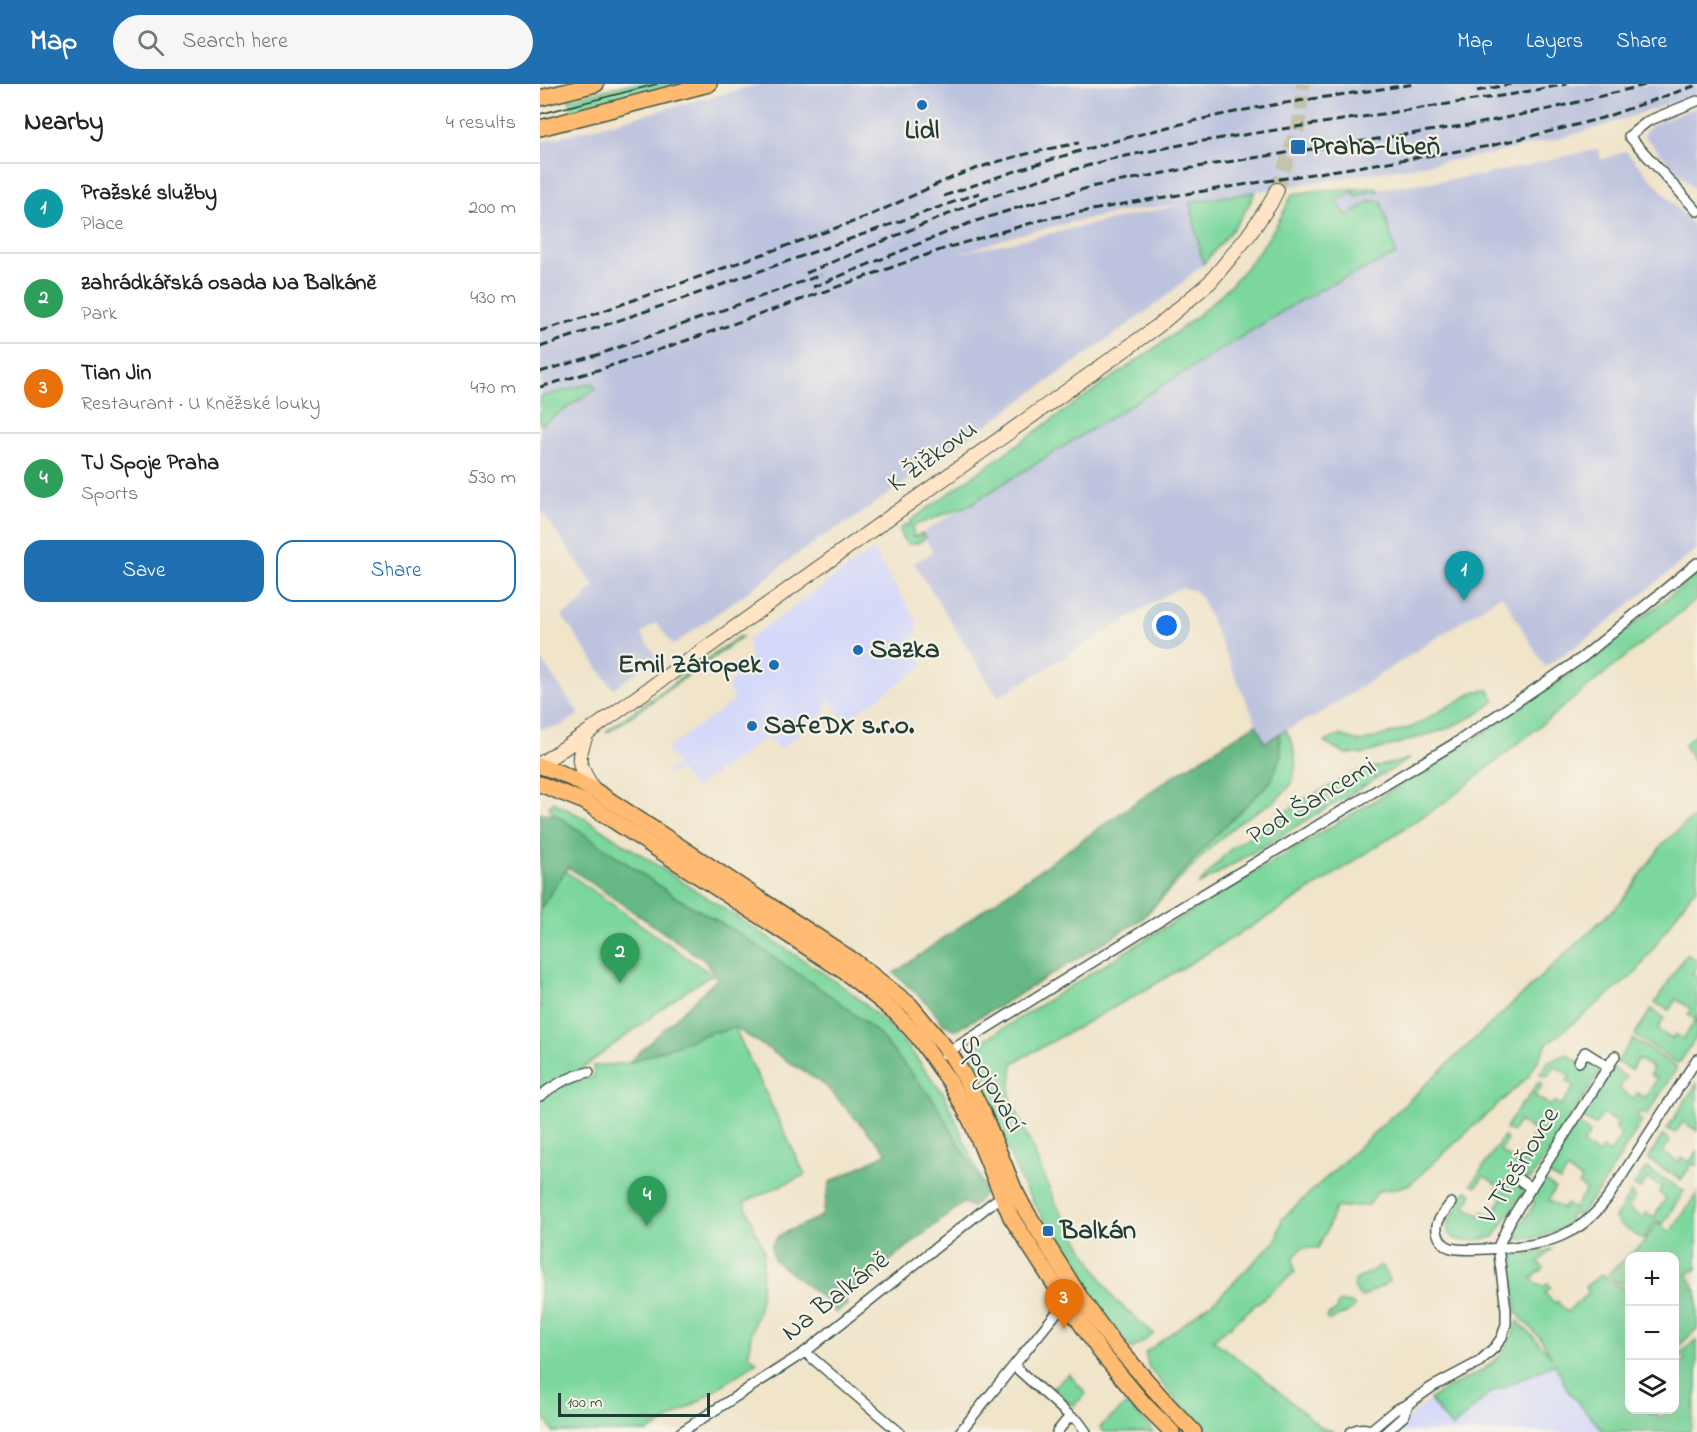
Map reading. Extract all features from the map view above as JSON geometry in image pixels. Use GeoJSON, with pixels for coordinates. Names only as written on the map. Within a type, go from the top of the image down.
{"type":"FeatureCollection","features":[{"type":"Feature","properties":{"kind":"main road"},"geometry":{"type":"LineString","coordinates":[[540,98],[596,84]]}},
{"type":"Feature","properties":{"kind":"main road"},"geometry":{"type":"LineString","coordinates":[[540,128],[709,84]]}},
{"type":"Feature","properties":{"kind":"main road","name":"K Žižkovu"},"geometry":{"type":"LineString","coordinates":[[540,765],[1158,326],[1210,282],[1248,236],[1277,190]]}},
{"type":"Feature","properties":{"kind":"main road"},"geometry":{"type":"LineString","coordinates":[[587,733],[579,752],[580,765],[594,790]]}},
{"type":"Feature","properties":{"kind":"main road","name":"Spojovací"},"geometry":{"type":"LineString","coordinates":[[540,765],[594,790],[854,961],[910,1005],[942,1056],[950,1082],[988,1160],[1008,1193],[1011,1217],[1028,1245],[1074,1301],[1194,1432]]}},
{"type":"Feature","properties":{"kind":"main road","name":"Spojovací"},"geometry":{"type":"LineString","coordinates":[[540,784],[585,802],[845,972],[897,1014],[942,1056]]}},
{"type":"Feature","properties":{"kind":"main road","name":"Spojovací"},"geometry":{"type":"LineString","coordinates":[[1074,1301],[1110,1364],[1144,1404],[1172,1432]]}},
{"type":"Feature","properties":{"kind":"street"},"geometry":{"type":"LineString","coordinates":[[1697,100],[1648,121],[1629,136],[1697,211]]}},
{"type":"Feature","properties":{"kind":"street","name":"Pod Šancemi"},"geometry":{"type":"LineString","coordinates":[[942,1056],[1165,917],[1457,742],[1584,657],[1697,563]]}},
{"type":"Feature","properties":{"kind":"street"},"geometry":{"type":"LineString","coordinates":[[1579,1062],[1585,1052],[1609,1067]]}},
{"type":"Feature","properties":{"kind":"street","name":"V Třešňovce"},"geometry":{"type":"LineString","coordinates":[[1351,1432],[1365,1428],[1372,1431],[1395,1410],[1479,1362],[1495,1347],[1502,1337],[1506,1324],[1498,1247],[1511,1219],[1615,1056]]}},
{"type":"Feature","properties":{"kind":"street"},"geometry":{"type":"LineString","coordinates":[[1451,1203],[1438,1221],[1437,1229],[1442,1242],[1449,1248],[1464,1250],[1540,1243],[1571,1231],[1595,1213],[1607,1199],[1697,1059]]}},
{"type":"Feature","properties":{"kind":"street"},"geometry":{"type":"LineString","coordinates":[[540,1096],[562,1081],[589,1072]]}},
{"type":"Feature","properties":{"kind":"street"},"geometry":{"type":"LineString","coordinates":[[1518,1179],[1531,1188]]}},
{"type":"Feature","properties":{"kind":"street","name":"Na Balkáně"},"geometry":{"type":"LineString","coordinates":[[687,1430],[805,1352],[1008,1193]]}},
{"type":"Feature","properties":{"kind":"street"},"geometry":{"type":"LineString","coordinates":[[960,1432],[1058,1311],[1074,1301]]}},
{"type":"Feature","properties":{"kind":"street"},"geometry":{"type":"LineString","coordinates":[[805,1352],[899,1432]]}},
{"type":"Feature","properties":{"kind":"street"},"geometry":{"type":"LineString","coordinates":[[1014,1366],[1070,1416],[1078,1420],[1086,1432]]}},
{"type":"Feature","properties":{"kind":"street","name":"V Třešňovce"},"geometry":{"type":"LineString","coordinates":[[1386,1432],[1404,1416],[1408,1404]]}},
{"type":"Feature","properties":{"kind":"street"},"geometry":{"type":"LineString","coordinates":[[1057,1432],[1070,1416]]}},
{"type":"Feature","properties":{"kind":"shaded area"},"geometry":{"type":"Polygon","coordinates":[[[760,84],[1697,84],[1697,94],[1600,127],[1492,154],[1190,202],[1203,264],[1182,283],[1146,312],[852,520],[825,535],[789,560],[673,645],[656,622],[641,634],[657,657],[613,689],[562,616],[587,599],[585,595],[595,587],[540,512],[540,426],[596,389],[592,383],[540,397],[540,142],[760,84]],[[1180,205],[1135,210],[1077,221],[1017,235],[957,254],[1180,205]]]}},
{"type":"Feature","properties":{"kind":"shaded area"},"geometry":{"type":"Polygon","coordinates":[[[1697,107],[1697,192],[1644,136],[1652,125],[1697,107]]]}},
{"type":"Feature","properties":{"kind":"shaded area"},"geometry":{"type":"Polygon","coordinates":[[[1598,149],[1601,160],[1626,151],[1697,230],[1697,549],[1592,635],[1545,667],[1502,595],[1315,717],[1308,718],[1265,743],[1201,598],[1195,591],[1188,589],[1181,588],[1173,591],[998,697],[914,563],[933,552],[922,533],[1321,289],[1370,202],[1348,217],[1336,202],[1353,191],[1364,193],[1378,191],[1377,189],[1484,175],[1598,149]]]}},
{"type":"Feature","properties":{"kind":"shaded area"},"geometry":{"type":"Polygon","coordinates":[[[873,550],[917,621],[918,630],[908,640],[924,665],[846,721],[828,698],[826,711],[779,750],[771,740],[768,742],[765,738],[694,789],[680,769],[669,776],[667,772],[677,765],[666,749],[735,700],[729,691],[729,685],[750,666],[751,654],[747,640],[873,550]]]}},
{"type":"Feature","properties":{"kind":"shaded area"},"geometry":{"type":"Polygon","coordinates":[[[540,658],[579,714],[562,726],[540,729],[540,658]]]}},
{"type":"Feature","properties":{"kind":"shaded area"},"geometry":{"type":"Polygon","coordinates":[[[1556,1361],[1568,1391],[1604,1432],[1391,1432],[1430,1400],[1453,1427],[1490,1393],[1556,1361]]]}},
{"type":"Feature","properties":{"kind":"green space"},"geometry":{"type":"Polygon","coordinates":[[[628,84],[685,84],[573,113],[569,99],[628,84]]]}},
{"type":"Feature","properties":{"kind":"green space"},"geometry":{"type":"Polygon","coordinates":[[[1377,188],[1378,191],[1364,193],[1357,197],[1352,191],[1337,202],[1348,217],[1369,201],[1381,201],[1396,254],[1304,298],[969,505],[913,526],[913,538],[922,533],[925,538],[918,543],[908,544],[902,538],[900,529],[906,524],[907,526],[911,523],[910,521],[1146,354],[1203,310],[1253,259],[1274,229],[1292,194],[1321,190],[1377,188]]]}},
{"type":"Feature","properties":{"kind":"green space"},"geometry":{"type":"Polygon","coordinates":[[[1255,192],[1239,221],[1203,264],[1190,202],[1255,192]]]}},
{"type":"Feature","properties":{"kind":"green space"},"geometry":{"type":"Polygon","coordinates":[[[592,383],[596,389],[541,425],[540,397],[592,383]]]}},
{"type":"Feature","properties":{"kind":"green space"},"geometry":{"type":"Polygon","coordinates":[[[1697,574],[1697,599],[1448,800],[1287,905],[1147,989],[1013,1063],[1010,1096],[1056,1204],[1114,1299],[1154,1334],[1132,1349],[1099,1310],[1023,1185],[994,1118],[970,1076],[969,1062],[975,1046],[1154,934],[1453,753],[1584,664],[1697,574]]]}},
{"type":"Feature","properties":{"kind":"green space"},"geometry":{"type":"Polygon","coordinates":[[[738,637],[742,637],[610,731],[605,732],[738,637]]]}},
{"type":"Feature","properties":{"kind":"green space"},"geometry":{"type":"Polygon","coordinates":[[[1489,690],[1495,701],[1476,715],[1446,729],[1364,754],[1346,754],[1324,742],[1340,735],[1361,742],[1412,727],[1476,691],[1489,690]]]}},
{"type":"Feature","properties":{"kind":"green space"},"geometry":{"type":"Polygon","coordinates":[[[1256,724],[1265,743],[1279,734],[1281,755],[1271,781],[1208,843],[1142,919],[956,1030],[943,1024],[929,1005],[894,973],[1167,780],[1256,724]]]}},
{"type":"Feature","properties":{"kind":"green space"},"geometry":{"type":"Polygon","coordinates":[[[1286,730],[1293,744],[1296,764],[1292,784],[1275,801],[1242,820],[1211,847],[1142,919],[1208,843],[1271,781],[1281,755],[1279,734],[1286,730]]]}},
{"type":"Feature","properties":{"kind":"green space"},"geometry":{"type":"Polygon","coordinates":[[[1697,732],[1697,766],[1684,745],[1697,732]]]}},
{"type":"Feature","properties":{"kind":"green space"},"geometry":{"type":"Polygon","coordinates":[[[1409,759],[1198,885],[1229,850],[1305,799],[1359,771],[1409,759]]]}},
{"type":"Feature","properties":{"kind":"green space"},"geometry":{"type":"Polygon","coordinates":[[[553,802],[584,818],[820,971],[852,993],[890,1027],[945,1096],[986,1191],[933,1099],[735,931],[677,898],[555,814],[549,807],[553,802]]]}},
{"type":"Feature","properties":{"kind":"green space"},"geometry":{"type":"Polygon","coordinates":[[[540,813],[555,814],[677,898],[735,931],[834,998],[877,1032],[933,1099],[986,1191],[973,1207],[963,1203],[845,1296],[847,1305],[835,1313],[830,1304],[774,1260],[771,1246],[779,1235],[822,1216],[830,1182],[887,1153],[825,1085],[734,1027],[721,1032],[712,1032],[628,1063],[717,979],[705,961],[568,867],[540,909],[540,813]]]}},
{"type":"Feature","properties":{"kind":"green space"},"geometry":{"type":"Polygon","coordinates":[[[1697,816],[1697,888],[1689,896],[1637,972],[1547,1044],[1529,1076],[1410,1184],[1378,1191],[1369,1205],[1335,1208],[1318,1248],[1302,1248],[1293,1259],[1295,1272],[1213,1340],[1256,1372],[1322,1428],[1333,1432],[1206,1432],[1192,1419],[1149,1368],[1145,1353],[1219,1297],[1277,1239],[1282,1219],[1621,902],[1662,845],[1697,816]]]}},
{"type":"Feature","properties":{"kind":"green space"},"geometry":{"type":"Polygon","coordinates":[[[565,871],[712,975],[687,990],[580,1070],[549,1084],[540,1091],[540,909],[565,871]]]}},
{"type":"Feature","properties":{"kind":"green space"},"geometry":{"type":"Polygon","coordinates":[[[1686,954],[1697,960],[1697,966],[1692,974],[1697,977],[1697,1036],[1680,1062],[1677,1063],[1635,1034],[1651,1009],[1664,1018],[1657,1030],[1672,1039],[1676,1034],[1683,1039],[1696,1020],[1688,1014],[1691,1009],[1676,999],[1669,1010],[1655,1003],[1686,954]]]}},
{"type":"Feature","properties":{"kind":"green space"},"geometry":{"type":"Polygon","coordinates":[[[734,1027],[805,1175],[744,1202],[764,1251],[760,1304],[751,1334],[749,1355],[757,1362],[648,1432],[553,1432],[540,1409],[540,1099],[566,1084],[594,1077],[593,1066],[628,1063],[712,1032],[721,1032],[734,1027]]]}},
{"type":"Feature","properties":{"kind":"green space"},"geometry":{"type":"Polygon","coordinates":[[[1633,1039],[1676,1066],[1647,1115],[1640,1111],[1637,1118],[1642,1121],[1600,1189],[1578,1216],[1575,1213],[1569,1217],[1571,1221],[1550,1234],[1523,1239],[1508,1237],[1514,1222],[1520,1226],[1535,1203],[1529,1199],[1542,1179],[1555,1188],[1548,1200],[1563,1209],[1566,1204],[1574,1209],[1586,1190],[1579,1185],[1582,1179],[1567,1170],[1560,1181],[1545,1173],[1577,1123],[1590,1133],[1583,1144],[1598,1154],[1602,1148],[1610,1153],[1622,1134],[1615,1129],[1618,1123],[1603,1114],[1595,1125],[1581,1117],[1613,1068],[1626,1077],[1619,1089],[1634,1099],[1637,1093],[1645,1098],[1657,1079],[1650,1074],[1653,1068],[1638,1059],[1631,1070],[1617,1062],[1633,1039]]]}},
{"type":"Feature","properties":{"kind":"green space"},"geometry":{"type":"Polygon","coordinates":[[[1567,1054],[1582,1064],[1588,1060],[1599,1067],[1598,1075],[1531,1179],[1518,1179],[1516,1183],[1523,1192],[1494,1237],[1468,1240],[1452,1237],[1448,1231],[1448,1222],[1460,1205],[1457,1202],[1467,1191],[1472,1195],[1465,1206],[1480,1216],[1483,1211],[1491,1216],[1503,1197],[1496,1191],[1499,1186],[1484,1176],[1476,1187],[1471,1185],[1504,1136],[1507,1140],[1500,1151],[1515,1161],[1519,1156],[1527,1160],[1539,1141],[1531,1136],[1535,1131],[1519,1121],[1512,1132],[1505,1129],[1539,1081],[1542,1085],[1535,1096],[1551,1106],[1554,1101],[1562,1105],[1574,1086],[1567,1081],[1570,1076],[1555,1066],[1547,1077],[1540,1074],[1549,1061],[1567,1054]]]}},
{"type":"Feature","properties":{"kind":"green space"},"geometry":{"type":"Polygon","coordinates":[[[1697,1083],[1697,1131],[1683,1122],[1675,1133],[1667,1129],[1697,1083]]]}},
{"type":"Feature","properties":{"kind":"green space"},"geometry":{"type":"Polygon","coordinates":[[[1663,1135],[1670,1141],[1663,1152],[1678,1162],[1682,1157],[1690,1162],[1697,1151],[1697,1166],[1692,1164],[1681,1180],[1648,1159],[1663,1135]]]}},
{"type":"Feature","properties":{"kind":"green space"},"geometry":{"type":"Polygon","coordinates":[[[1646,1168],[1684,1191],[1663,1224],[1656,1220],[1643,1240],[1615,1218],[1631,1193],[1635,1197],[1628,1208],[1643,1218],[1646,1213],[1654,1217],[1666,1198],[1659,1193],[1662,1187],[1647,1178],[1640,1189],[1634,1186],[1646,1168]]]}},
{"type":"Feature","properties":{"kind":"green space"},"geometry":{"type":"Polygon","coordinates":[[[1697,1193],[1697,1269],[1687,1274],[1697,1293],[1697,1329],[1679,1345],[1679,1252],[1633,1252],[1644,1242],[1657,1223],[1671,1232],[1697,1193]]]}},
{"type":"Feature","properties":{"kind":"green space"},"geometry":{"type":"Polygon","coordinates":[[[1552,1249],[1538,1262],[1544,1269],[1532,1278],[1543,1287],[1548,1283],[1551,1287],[1545,1293],[1567,1312],[1589,1293],[1585,1287],[1602,1274],[1625,1288],[1625,1414],[1657,1414],[1660,1418],[1665,1414],[1679,1414],[1679,1366],[1685,1359],[1680,1353],[1697,1340],[1697,1388],[1690,1432],[1604,1432],[1568,1391],[1555,1364],[1490,1393],[1452,1428],[1430,1400],[1496,1360],[1508,1344],[1518,1321],[1552,1357],[1541,1339],[1516,1312],[1516,1300],[1508,1260],[1513,1255],[1532,1254],[1552,1249]]]}},
{"type":"Feature","properties":{"kind":"green space"},"geometry":{"type":"Polygon","coordinates":[[[1625,1259],[1625,1284],[1608,1274],[1625,1259]]]}},
{"type":"Feature","properties":{"kind":"green space"},"geometry":{"type":"Polygon","coordinates":[[[1380,1266],[1384,1268],[1389,1282],[1362,1297],[1354,1286],[1354,1281],[1380,1266]]]}},
{"type":"Feature","properties":{"kind":"green space"},"geometry":{"type":"Polygon","coordinates":[[[1341,1302],[1351,1303],[1354,1308],[1332,1319],[1327,1319],[1328,1315],[1337,1310],[1337,1305],[1341,1302]]]}},
{"type":"Feature","properties":{"kind":"green space"},"geometry":{"type":"Polygon","coordinates":[[[1069,1374],[1086,1394],[1073,1406],[1052,1388],[1069,1374]]]}},
{"type":"Feature","properties":{"kind":"green space"},"geometry":{"type":"Polygon","coordinates":[[[1128,1403],[1154,1432],[1104,1432],[1100,1427],[1128,1403]]]}},
{"type":"Feature","properties":{"kind":"tunnel"},"geometry":{"type":"LineString","coordinates":[[1277,190],[1299,124],[1303,84]]}},
{"type":"Feature","properties":{"kind":"tram line"},"geometry":{"type":"LineString","coordinates":[[540,114],[657,84]]}},
{"type":"Feature","properties":{"kind":"railway"},"geometry":{"type":"LineString","coordinates":[[944,196],[1048,161],[1189,122],[1272,105],[1414,84]]}},
{"type":"Feature","properties":{"kind":"railway"},"geometry":{"type":"LineString","coordinates":[[1477,91],[1511,84]]}},
{"type":"Feature","properties":{"kind":"railway"},"geometry":{"type":"LineString","coordinates":[[806,273],[985,199],[1035,181],[1111,159],[1190,143],[1567,84]]}},
{"type":"Feature","properties":{"kind":"railway"},"geometry":{"type":"LineString","coordinates":[[813,287],[970,223],[1095,186],[1208,165],[1481,123],[1554,108],[1649,84]]}},
{"type":"Feature","properties":{"kind":"railway"},"geometry":{"type":"LineString","coordinates":[[540,387],[688,340],[946,248],[1045,219],[1134,202],[1490,146],[1602,118],[1697,85]]}},
{"type":"Feature","properties":{"kind":"railway"},"geometry":{"type":"LineString","coordinates":[[540,331],[589,316],[850,223],[983,166],[1046,149],[1079,143]]}},
{"type":"Feature","properties":{"kind":"railway"},"geometry":{"type":"LineString","coordinates":[[540,347],[979,193]]}},
{"type":"Feature","properties":{"kind":"railway"},"geometry":{"type":"LineString","coordinates":[[540,372],[597,355],[821,275]]}},
{"type":"Feature","properties":{"kind":"place","name":"Lidl"},"geometry":{"type":"Point","coordinates":[922,105]}},
{"type":"Feature","properties":{"kind":"place","name":"Praha-Libeň"},"geometry":{"type":"Point","coordinates":[1298,147]}},
{"type":"Feature","properties":{"kind":"place","name":"Pražské služby"},"geometry":{"type":"Point","coordinates":[1464,601]}},
{"type":"Feature","properties":{"kind":"place","name":"Sazka"},"geometry":{"type":"Point","coordinates":[858,650]}},
{"type":"Feature","properties":{"kind":"place","name":"Emil Zátopek"},"geometry":{"type":"Point","coordinates":[774,665]}},
{"type":"Feature","properties":{"kind":"place","name":"SafeDX s.r.o."},"geometry":{"type":"Point","coordinates":[752,726]}},
{"type":"Feature","properties":{"kind":"place","name":"zahrádkářská osada Na Balkáně"},"geometry":{"type":"Point","coordinates":[620,983]}},
{"type":"Feature","properties":{"kind":"place","name":"TJ Spoje Praha"},"geometry":{"type":"Point","coordinates":[647,1226]}},
{"type":"Feature","properties":{"kind":"place","name":"Balkán"},"geometry":{"type":"Point","coordinates":[1048,1231]}},
{"type":"Feature","properties":{"kind":"place","name":"Tian Jin"},"geometry":{"type":"Point","coordinates":[1064,1329]}}]}
